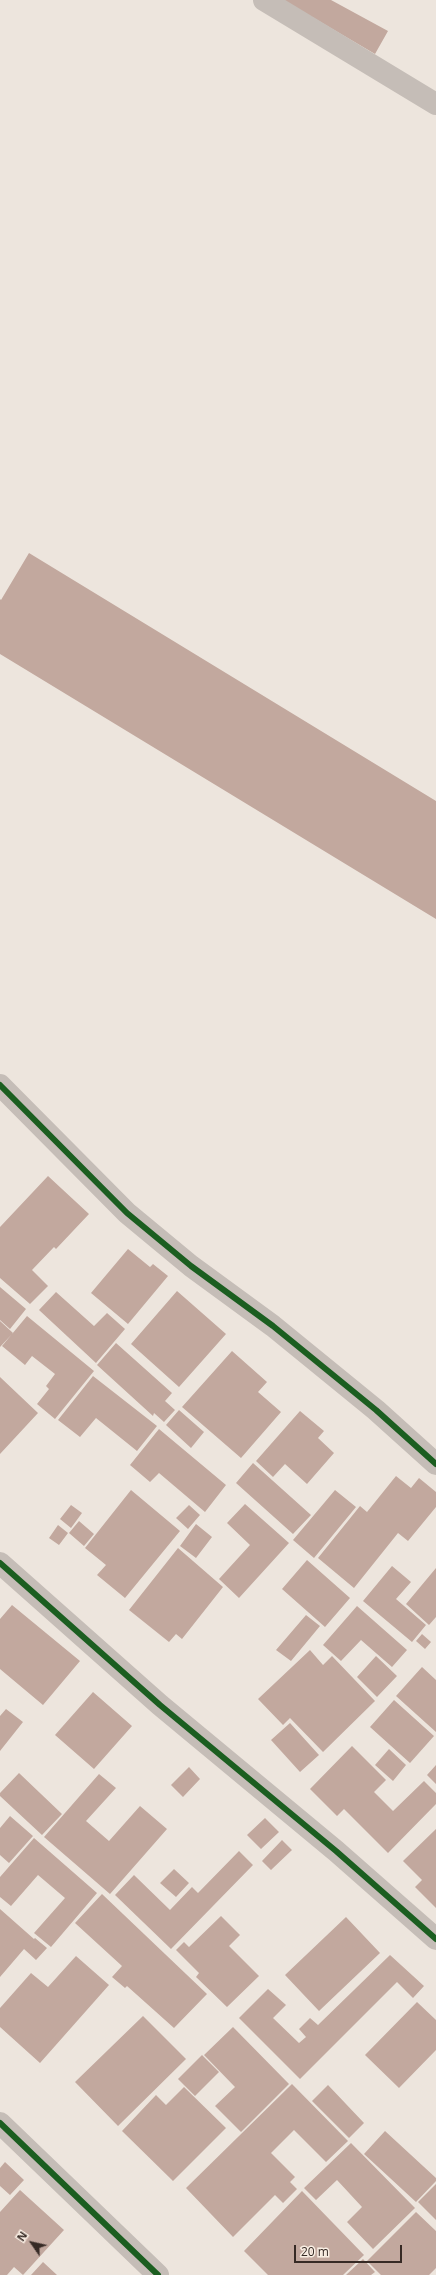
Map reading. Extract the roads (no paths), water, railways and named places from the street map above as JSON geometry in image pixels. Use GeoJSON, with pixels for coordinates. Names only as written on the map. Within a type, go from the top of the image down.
{"type":"FeatureCollection","features":[{"type":"Feature","properties":{"kind":"street"},"geometry":{"type":"LineString","coordinates":[[264,0],[436,104]]}},
{"type":"Feature","properties":{"kind":"street"},"geometry":{"type":"LineString","coordinates":[[0,1085],[127,1213],[191,1266],[273,1326],[376,1410],[436,1464]]}},
{"type":"Feature","properties":{"kind":"street"},"geometry":{"type":"LineString","coordinates":[[0,1563],[160,1705],[336,1851],[436,1939]]}},
{"type":"Feature","properties":{"kind":"street"},"geometry":{"type":"LineString","coordinates":[[0,2123],[158,2275]]}}]}
